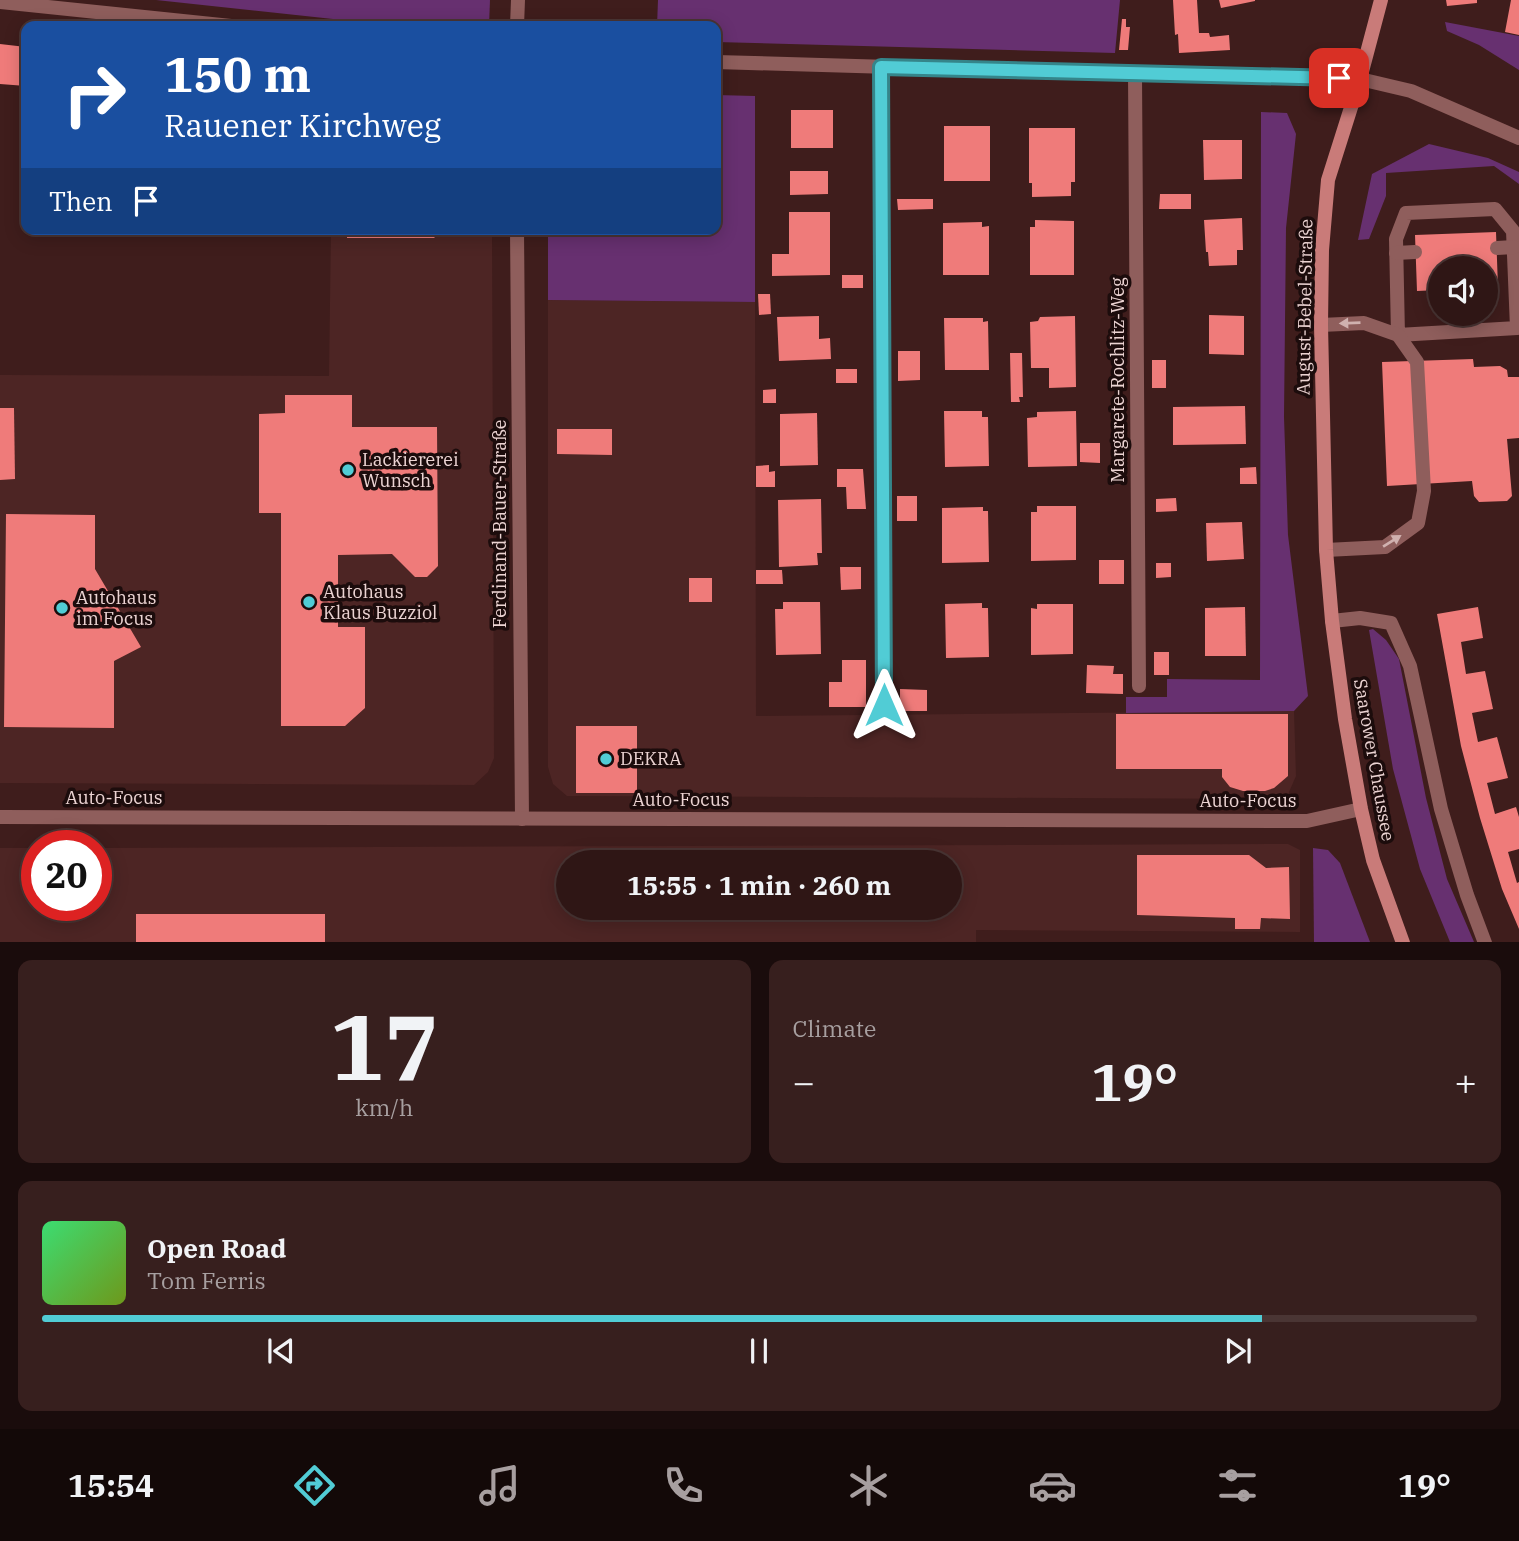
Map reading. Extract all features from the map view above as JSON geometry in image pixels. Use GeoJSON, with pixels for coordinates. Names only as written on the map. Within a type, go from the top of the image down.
{"type":"FeatureCollection","features":[{"type":"Feature","properties":{"kind":"main road","name":"August-Bebel-Straße"},"geometry":{"type":"LineString","coordinates":[[1332,621],[1326,550],[1322,250],[1328,180],[1360,79],[1381,0]]}},
{"type":"Feature","properties":{"kind":"main road","name":"Saarower Chaussee"},"geometry":{"type":"LineString","coordinates":[[1332,621],[1345,719],[1361,808],[1373,860],[1404,942]]}},
{"type":"Feature","properties":{"kind":"street"},"geometry":{"type":"LineString","coordinates":[[517,21],[518,0]]}},
{"type":"Feature","properties":{"kind":"street"},"geometry":{"type":"LineString","coordinates":[[0,2],[183,21]]}},
{"type":"Feature","properties":{"kind":"street"},"geometry":{"type":"LineString","coordinates":[[721,62],[1360,79],[1411,91],[1519,138]]}},
{"type":"Feature","properties":{"kind":"street"},"geometry":{"type":"LineString","coordinates":[[881,67],[884,705]]}},
{"type":"Feature","properties":{"kind":"street","name":"Margarete-Rochlitz-Weg"},"geometry":{"type":"LineString","coordinates":[[1135,74],[1139,686]]}},
{"type":"Feature","properties":{"kind":"street"},"geometry":{"type":"LineString","coordinates":[[1321,325],[1364,323],[1398,335],[1517,328],[1513,231],[1495,209],[1406,213],[1396,239],[1398,335],[1417,362],[1424,491],[1418,523],[1385,547],[1326,550]]}},
{"type":"Feature","properties":{"kind":"street","name":"Ferdinand-Bauer-Straße"},"geometry":{"type":"LineString","coordinates":[[517,235],[522,819]]}},
{"type":"Feature","properties":{"kind":"street"},"geometry":{"type":"LineString","coordinates":[[1497,248],[1514,247]]}},
{"type":"Feature","properties":{"kind":"street"},"geometry":{"type":"LineString","coordinates":[[1396,253],[1415,252]]}},
{"type":"Feature","properties":{"kind":"street"},"geometry":{"type":"LineString","coordinates":[[1332,621],[1360,618],[1391,623],[1409,666],[1441,808],[1467,895],[1485,942]]}},
{"type":"Feature","properties":{"kind":"street","name":"Auto-Focus"},"geometry":{"type":"LineString","coordinates":[[0,817],[1307,821],[1361,808]]}},
{"type":"Feature","properties":{"kind":"shaded area"},"geometry":{"type":"Polygon","coordinates":[[[156,0],[490,0],[489,21],[351,21],[156,0]]]}},
{"type":"Feature","properties":{"kind":"shaded area"},"geometry":{"type":"Polygon","coordinates":[[[658,0],[1120,0],[1115,53],[721,42],[721,21],[657,21],[658,0]]]}},
{"type":"Feature","properties":{"kind":"shaded area"},"geometry":{"type":"Polygon","coordinates":[[[1445,22],[1519,36],[1519,70],[1479,45],[1447,31],[1445,22]]]}},
{"type":"Feature","properties":{"kind":"shaded area"},"geometry":{"type":"Polygon","coordinates":[[[721,95],[755,96],[755,302],[548,300],[548,235],[721,235],[721,95]]]}},
{"type":"Feature","properties":{"kind":"shaded area"},"geometry":{"type":"Polygon","coordinates":[[[1261,112],[1287,113],[1296,134],[1286,228],[1284,417],[1288,535],[1308,696],[1294,711],[1126,713],[1126,697],[1167,697],[1167,679],[1260,680],[1261,112]]]}},
{"type":"Feature","properties":{"kind":"shaded area"},"geometry":{"type":"Polygon","coordinates":[[[1429,144],[1488,158],[1519,172],[1519,184],[1494,166],[1386,173],[1386,196],[1369,239],[1358,240],[1372,174],[1429,144]]]}},
{"type":"Feature","properties":{"kind":"shaded area"},"geometry":{"type":"Polygon","coordinates":[[[331,235],[492,235],[494,758],[488,772],[474,785],[0,783],[0,375],[329,376],[331,235]]]}},
{"type":"Feature","properties":{"kind":"shaded area"},"geometry":{"type":"Polygon","coordinates":[[[548,300],[755,302],[756,716],[1294,711],[1296,776],[1286,799],[567,796],[553,784],[548,767],[548,300]]]}},
{"type":"Feature","properties":{"kind":"shaded area"},"geometry":{"type":"Polygon","coordinates":[[[1373,629],[1386,640],[1399,659],[1426,798],[1447,879],[1474,942],[1450,942],[1420,869],[1393,769],[1369,630],[1373,629]]]}},
{"type":"Feature","properties":{"kind":"shaded area"},"geometry":{"type":"Polygon","coordinates":[[[1288,844],[1300,850],[1300,932],[976,930],[976,942],[0,942],[0,848],[21,848],[21,921],[112,921],[112,848],[1288,844]]]}},
{"type":"Feature","properties":{"kind":"shaded area"},"geometry":{"type":"Polygon","coordinates":[[[1313,848],[1328,850],[1340,863],[1370,942],[1314,942],[1313,848]]]}},
{"type":"Feature","properties":{"kind":"building"},"geometry":{"type":"Polygon","coordinates":[[[1173,0],[1197,0],[1199,33],[1209,33],[1210,37],[1229,35],[1230,50],[1179,53],[1173,0]]]}},
{"type":"Feature","properties":{"kind":"building"},"geometry":{"type":"Polygon","coordinates":[[[1219,0],[1255,0],[1255,1],[1221,8],[1219,0]]]}},
{"type":"Feature","properties":{"kind":"building"},"geometry":{"type":"Polygon","coordinates":[[[1446,0],[1477,0],[1477,3],[1447,6],[1446,0]]]}},
{"type":"Feature","properties":{"kind":"building"},"geometry":{"type":"Polygon","coordinates":[[[1511,0],[1519,0],[1519,35],[1505,32],[1511,0]]]}},
{"type":"Feature","properties":{"kind":"building"},"geometry":{"type":"Polygon","coordinates":[[[1122,19],[1126,19],[1126,27],[1130,27],[1128,50],[1119,50],[1122,19]]]}},
{"type":"Feature","properties":{"kind":"building"},"geometry":{"type":"Polygon","coordinates":[[[0,44],[21,46],[21,86],[0,84],[0,44]]]}},
{"type":"Feature","properties":{"kind":"building"},"geometry":{"type":"Polygon","coordinates":[[[791,110],[833,110],[833,148],[791,148],[791,110]]]}},
{"type":"Feature","properties":{"kind":"building"},"geometry":{"type":"Polygon","coordinates":[[[944,126],[990,126],[990,181],[944,181],[944,126]]]}},
{"type":"Feature","properties":{"kind":"building"},"geometry":{"type":"Polygon","coordinates":[[[1029,128],[1075,128],[1075,182],[1071,182],[1071,196],[1032,197],[1032,183],[1029,183],[1029,128]]]}},
{"type":"Feature","properties":{"kind":"building"},"geometry":{"type":"Polygon","coordinates":[[[1203,140],[1242,140],[1242,179],[1204,180],[1203,140]]]}},
{"type":"Feature","properties":{"kind":"building"},"geometry":{"type":"Polygon","coordinates":[[[790,171],[828,171],[828,194],[790,195],[790,171]]]}},
{"type":"Feature","properties":{"kind":"building"},"geometry":{"type":"Polygon","coordinates":[[[1160,194],[1191,194],[1191,209],[1159,209],[1160,194]]]}},
{"type":"Feature","properties":{"kind":"building"},"geometry":{"type":"Polygon","coordinates":[[[897,199],[933,199],[933,209],[898,210],[897,199]]]}},
{"type":"Feature","properties":{"kind":"building"},"geometry":{"type":"Polygon","coordinates":[[[789,212],[830,212],[830,275],[772,276],[772,254],[789,254],[789,212]]]}},
{"type":"Feature","properties":{"kind":"building"},"geometry":{"type":"Polygon","coordinates":[[[1242,218],[1243,250],[1237,250],[1237,265],[1209,266],[1204,220],[1242,218]]]}},
{"type":"Feature","properties":{"kind":"building"},"geometry":{"type":"Polygon","coordinates":[[[1035,220],[1074,221],[1074,275],[1030,275],[1030,227],[1035,227],[1035,220]]]}},
{"type":"Feature","properties":{"kind":"building"},"geometry":{"type":"Polygon","coordinates":[[[982,222],[982,227],[989,226],[989,275],[943,275],[943,223],[982,222]]]}},
{"type":"Feature","properties":{"kind":"building"},"geometry":{"type":"Polygon","coordinates":[[[1496,232],[1497,256],[1428,256],[1428,291],[1417,291],[1415,235],[1496,232]]]}},
{"type":"Feature","properties":{"kind":"building"},"geometry":{"type":"Polygon","coordinates":[[[347,235],[437,235],[434,238],[347,238],[347,235]]]}},
{"type":"Feature","properties":{"kind":"building"},"geometry":{"type":"Polygon","coordinates":[[[842,275],[863,275],[863,288],[842,288],[842,275]]]}},
{"type":"Feature","properties":{"kind":"building"},"geometry":{"type":"Polygon","coordinates":[[[758,294],[770,294],[771,314],[759,315],[758,294]]]}},
{"type":"Feature","properties":{"kind":"building"},"geometry":{"type":"Polygon","coordinates":[[[1209,315],[1244,316],[1244,355],[1209,354],[1209,315]]]}},
{"type":"Feature","properties":{"kind":"building"},"geometry":{"type":"Polygon","coordinates":[[[819,316],[819,339],[830,338],[831,359],[779,361],[777,317],[819,316]]]}},
{"type":"Feature","properties":{"kind":"building"},"geometry":{"type":"Polygon","coordinates":[[[1075,316],[1076,387],[1049,388],[1049,368],[1031,368],[1030,322],[1038,321],[1040,317],[1075,316]]]}},
{"type":"Feature","properties":{"kind":"building"},"geometry":{"type":"Polygon","coordinates":[[[944,318],[983,318],[983,322],[988,321],[989,370],[945,370],[944,318]]]}},
{"type":"Feature","properties":{"kind":"building"},"geometry":{"type":"Polygon","coordinates":[[[898,351],[920,351],[920,380],[898,381],[898,351]]]}},
{"type":"Feature","properties":{"kind":"building"},"geometry":{"type":"Polygon","coordinates":[[[1010,353],[1022,353],[1023,397],[1019,397],[1020,402],[1011,402],[1010,353]]]}},
{"type":"Feature","properties":{"kind":"building"},"geometry":{"type":"Polygon","coordinates":[[[1473,359],[1474,367],[1500,366],[1507,370],[1508,377],[1519,377],[1519,438],[1507,439],[1512,496],[1507,501],[1479,502],[1474,496],[1472,481],[1387,486],[1382,362],[1473,359]]]}},
{"type":"Feature","properties":{"kind":"building"},"geometry":{"type":"Polygon","coordinates":[[[1152,360],[1166,360],[1166,388],[1152,388],[1152,360]]]}},
{"type":"Feature","properties":{"kind":"building"},"geometry":{"type":"Polygon","coordinates":[[[836,369],[857,369],[857,383],[836,383],[836,369]]]}},
{"type":"Feature","properties":{"kind":"building"},"geometry":{"type":"Polygon","coordinates":[[[776,389],[776,403],[763,403],[763,390],[776,389]]]}},
{"type":"Feature","properties":{"kind":"building"},"geometry":{"type":"Polygon","coordinates":[[[285,395],[352,395],[352,427],[437,427],[438,566],[427,577],[415,577],[392,554],[338,555],[338,627],[365,627],[365,708],[345,726],[281,726],[281,513],[259,513],[259,414],[285,413],[285,395]]]}},
{"type":"Feature","properties":{"kind":"building"},"geometry":{"type":"Polygon","coordinates":[[[1245,406],[1246,444],[1173,445],[1173,407],[1245,406]]]}},
{"type":"Feature","properties":{"kind":"building"},"geometry":{"type":"Polygon","coordinates":[[[0,408],[14,408],[15,479],[0,480],[0,408]]]}},
{"type":"Feature","properties":{"kind":"building"},"geometry":{"type":"Polygon","coordinates":[[[944,411],[982,411],[982,417],[988,417],[989,466],[945,467],[944,411]]]}},
{"type":"Feature","properties":{"kind":"building"},"geometry":{"type":"Polygon","coordinates":[[[1076,411],[1077,466],[1028,467],[1027,418],[1037,417],[1037,412],[1076,411]]]}},
{"type":"Feature","properties":{"kind":"building"},"geometry":{"type":"Polygon","coordinates":[[[817,413],[818,465],[780,466],[780,414],[817,413]]]}},
{"type":"Feature","properties":{"kind":"building"},"geometry":{"type":"Polygon","coordinates":[[[557,429],[612,429],[612,455],[557,454],[557,429]]]}},
{"type":"Feature","properties":{"kind":"building"},"geometry":{"type":"Polygon","coordinates":[[[1080,443],[1100,443],[1100,463],[1080,462],[1080,443]]]}},
{"type":"Feature","properties":{"kind":"building"},"geometry":{"type":"Polygon","coordinates":[[[769,465],[769,472],[775,471],[775,487],[756,487],[756,466],[769,465]]]}},
{"type":"Feature","properties":{"kind":"building"},"geometry":{"type":"Polygon","coordinates":[[[1256,467],[1257,484],[1240,484],[1240,468],[1256,467]]]}},
{"type":"Feature","properties":{"kind":"building"},"geometry":{"type":"Polygon","coordinates":[[[837,469],[863,469],[866,509],[847,509],[846,487],[837,487],[837,469]]]}},
{"type":"Feature","properties":{"kind":"building"},"geometry":{"type":"Polygon","coordinates":[[[897,496],[917,496],[917,521],[897,521],[897,496]]]}},
{"type":"Feature","properties":{"kind":"building"},"geometry":{"type":"Polygon","coordinates":[[[1176,498],[1177,511],[1156,512],[1156,499],[1176,498]]]}},
{"type":"Feature","properties":{"kind":"building"},"geometry":{"type":"Polygon","coordinates":[[[821,499],[822,553],[817,553],[818,565],[779,567],[778,500],[821,499]]]}},
{"type":"Feature","properties":{"kind":"building"},"geometry":{"type":"Polygon","coordinates":[[[1037,506],[1076,506],[1076,560],[1031,561],[1031,512],[1037,512],[1037,506]]]}},
{"type":"Feature","properties":{"kind":"building"},"geometry":{"type":"Polygon","coordinates":[[[983,507],[983,511],[988,511],[989,562],[942,563],[942,508],[983,507]]]}},
{"type":"Feature","properties":{"kind":"building","name":"Autohaus im Focus"},"geometry":{"type":"Polygon","coordinates":[[[6,514],[95,515],[95,569],[141,647],[114,661],[114,728],[4,727],[6,514]]]}},
{"type":"Feature","properties":{"kind":"building"},"geometry":{"type":"Polygon","coordinates":[[[1242,522],[1244,559],[1207,561],[1206,523],[1242,522]]]}},
{"type":"Feature","properties":{"kind":"building"},"geometry":{"type":"Polygon","coordinates":[[[1099,560],[1124,560],[1124,584],[1099,584],[1099,560]]]}},
{"type":"Feature","properties":{"kind":"building"},"geometry":{"type":"Polygon","coordinates":[[[1156,563],[1171,563],[1171,577],[1156,578],[1156,563]]]}},
{"type":"Feature","properties":{"kind":"building"},"geometry":{"type":"Polygon","coordinates":[[[840,567],[861,567],[861,589],[841,590],[840,567]]]}},
{"type":"Feature","properties":{"kind":"building"},"geometry":{"type":"Polygon","coordinates":[[[756,570],[782,570],[783,584],[756,584],[756,570]]]}},
{"type":"Feature","properties":{"kind":"building"},"geometry":{"type":"Polygon","coordinates":[[[689,578],[712,578],[712,602],[689,602],[689,578]]]}},
{"type":"Feature","properties":{"kind":"building"},"geometry":{"type":"Polygon","coordinates":[[[783,602],[820,602],[821,654],[776,655],[775,609],[783,609],[783,602]]]}},
{"type":"Feature","properties":{"kind":"building"},"geometry":{"type":"Polygon","coordinates":[[[982,603],[982,608],[988,608],[989,657],[946,658],[945,604],[982,603]]]}},
{"type":"Feature","properties":{"kind":"building"},"geometry":{"type":"Polygon","coordinates":[[[1037,604],[1073,604],[1073,654],[1031,655],[1031,608],[1037,609],[1037,604]]]}},
{"type":"Feature","properties":{"kind":"building"},"geometry":{"type":"Polygon","coordinates":[[[1245,607],[1246,656],[1205,656],[1205,608],[1245,607]]]}},
{"type":"Feature","properties":{"kind":"building"},"geometry":{"type":"Polygon","coordinates":[[[1478,607],[1483,638],[1461,642],[1466,674],[1485,671],[1493,709],[1472,713],[1478,742],[1497,737],[1508,778],[1487,783],[1495,814],[1516,807],[1519,817],[1519,849],[1508,852],[1517,883],[1519,882],[1519,929],[1502,889],[1461,746],[1437,614],[1478,607]]]}},
{"type":"Feature","properties":{"kind":"building"},"geometry":{"type":"Polygon","coordinates":[[[1154,652],[1169,652],[1169,675],[1154,675],[1154,652]]]}},
{"type":"Feature","properties":{"kind":"building"},"geometry":{"type":"Polygon","coordinates":[[[842,660],[866,660],[866,707],[829,707],[829,682],[842,682],[842,660]]]}},
{"type":"Feature","properties":{"kind":"building"},"geometry":{"type":"Polygon","coordinates":[[[1087,665],[1114,666],[1113,674],[1123,674],[1123,694],[1086,693],[1087,665]]]}},
{"type":"Feature","properties":{"kind":"building"},"geometry":{"type":"Polygon","coordinates":[[[900,689],[927,690],[927,711],[900,711],[900,689]]]}},
{"type":"Feature","properties":{"kind":"building"},"geometry":{"type":"Polygon","coordinates":[[[1116,714],[1288,714],[1288,776],[1274,788],[1265,791],[1243,791],[1230,787],[1222,777],[1222,769],[1116,769],[1116,714]]]}},
{"type":"Feature","properties":{"kind":"building","name":"DEKRA"},"geometry":{"type":"Polygon","coordinates":[[[576,726],[637,726],[637,793],[576,793],[576,726]]]}},
{"type":"Feature","properties":{"kind":"building"},"geometry":{"type":"Polygon","coordinates":[[[1137,855],[1249,855],[1266,868],[1289,867],[1290,919],[1261,918],[1260,929],[1235,929],[1235,918],[1137,915],[1137,855]]]}},
{"type":"Feature","properties":{"kind":"building"},"geometry":{"type":"Polygon","coordinates":[[[136,914],[325,914],[325,942],[136,942],[136,914]]]}},
{"type":"Feature","properties":{"kind":"place","name":"Lackiererei Wunsch"},"geometry":{"type":"Point","coordinates":[348,470]}},
{"type":"Feature","properties":{"kind":"place","name":"Autohaus Klaus Buzziol"},"geometry":{"type":"Point","coordinates":[309,602]}},
{"type":"Feature","properties":{"kind":"place","name":"Autohaus im Focus"},"geometry":{"type":"Point","coordinates":[62,608]}},
{"type":"Feature","properties":{"kind":"place","name":"DEKRA"},"geometry":{"type":"Point","coordinates":[606,759]}},
{"type":"Feature","properties":{"kind":"route"},"geometry":{"type":"LineString","coordinates":[[884,705],[881,67],[1339,78]]}}]}
